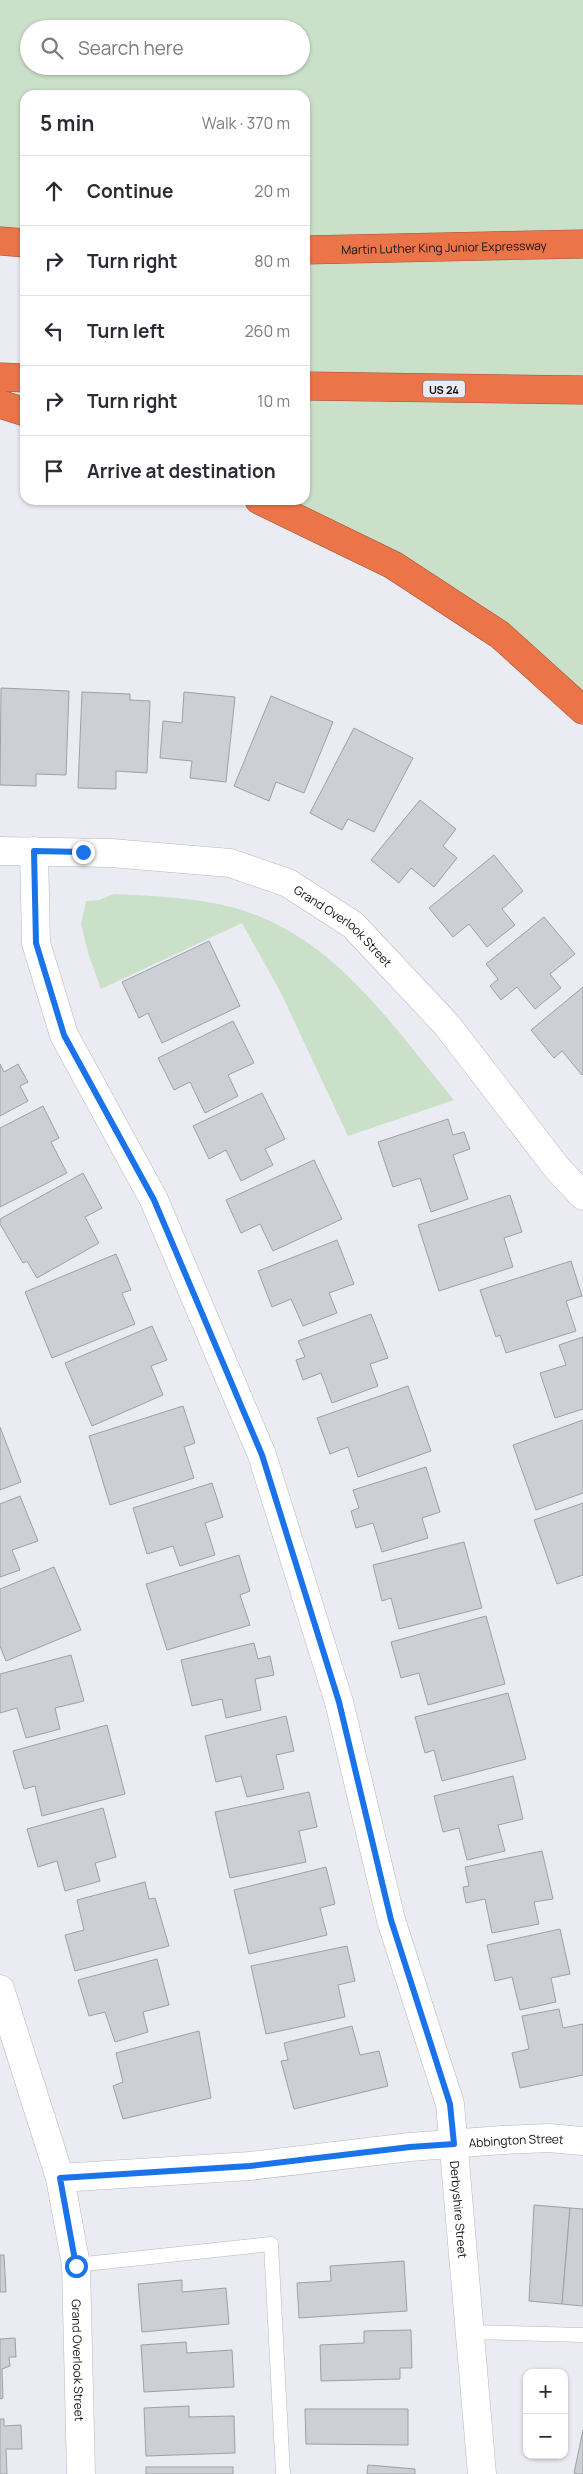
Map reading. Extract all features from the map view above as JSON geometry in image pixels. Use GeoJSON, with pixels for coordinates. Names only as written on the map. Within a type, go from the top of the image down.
{"type":"FeatureCollection","features":[{"type":"Feature","properties":{"kind":"highway"},"geometry":{"type":"LineString","coordinates":[[0,241],[20,243]]}},
{"type":"Feature","properties":{"kind":"highway","name":"Martin Luther King Junior Expressway"},"geometry":{"type":"LineString","coordinates":[[310,250],[578,243]]}},
{"type":"Feature","properties":{"kind":"highway"},"geometry":{"type":"LineString","coordinates":[[0,377],[20,378]]}},
{"type":"Feature","properties":{"kind":"highway","name":"US 24"},"geometry":{"type":"LineString","coordinates":[[310,386],[583,390]]}},
{"type":"Feature","properties":{"kind":"highway"},"geometry":{"type":"LineString","coordinates":[[0,404],[20,410]]}},
{"type":"Feature","properties":{"kind":"highway"},"geometry":{"type":"LineString","coordinates":[[269,505],[393,565],[500,635],[583,710]]}},
{"type":"Feature","properties":{"kind":"street","name":"Grand Overlook Street"},"geometry":{"type":"LineString","coordinates":[[0,850],[111,853],[230,862],[288,883],[353,925],[446,1024],[557,1168],[583,1196]]}},
{"type":"Feature","properties":{"kind":"street","name":"Derbyshire Street"},"geometry":{"type":"LineString","coordinates":[[34,851],[36,943],[64,1035],[154,1200],[262,1455],[339,1702],[391,1920],[450,2104],[482,2474]]}},
{"type":"Feature","properties":{"kind":"street","name":"Grand Overlook Street"},"geometry":{"type":"LineString","coordinates":[[0,1989],[60,2178],[76,2266],[81,2474]]}},
{"type":"Feature","properties":{"kind":"street","name":"Abbington Street"},"geometry":{"type":"LineString","coordinates":[[60,2178],[250,2166],[410,2147],[549,2138],[583,2141]]}},
{"type":"Feature","properties":{"kind":"lane"},"geometry":{"type":"LineString","coordinates":[[76,2266],[271,2244],[283,2474]]}},
{"type":"Feature","properties":{"kind":"lane"},"geometry":{"type":"LineString","coordinates":[[471,2332],[583,2335]]}},
{"type":"Feature","properties":{"kind":"green space"},"geometry":{"type":"Polygon","coordinates":[[[0,0],[583,0],[583,717],[393,565],[266,505],[310,505],[310,90],[20,90],[20,240],[0,238],[0,0]]]}},
{"type":"Feature","properties":{"kind":"green space"},"geometry":{"type":"Polygon","coordinates":[[[114,894],[174,898],[220,904],[270,921],[302,939],[331,961],[358,986],[383,1013],[454,1100],[348,1136],[281,993],[242,923],[101,989],[89,956],[81,924],[86,901],[99,900],[114,894]]]}},
{"type":"Feature","properties":{"kind":"building"},"geometry":{"type":"Polygon","coordinates":[[[1,688],[69,691],[66,775],[36,774],[36,786],[0,785],[1,688]]]}},
{"type":"Feature","properties":{"kind":"building"},"geometry":{"type":"Polygon","coordinates":[[[82,692],[130,694],[130,700],[150,701],[147,773],[116,771],[116,789],[78,788],[82,692]]]}},
{"type":"Feature","properties":{"kind":"building"},"geometry":{"type":"Polygon","coordinates":[[[184,692],[235,697],[226,782],[190,778],[192,761],[160,758],[163,721],[182,723],[184,692]]]}},
{"type":"Feature","properties":{"kind":"building"},"geometry":{"type":"Polygon","coordinates":[[[271,696],[333,722],[304,793],[276,782],[269,801],[234,786],[271,696]]]}},
{"type":"Feature","properties":{"kind":"building"},"geometry":{"type":"Polygon","coordinates":[[[354,728],[413,758],[374,832],[348,819],[342,830],[310,813],[354,728]]]}},
{"type":"Feature","properties":{"kind":"building"},"geometry":{"type":"Polygon","coordinates":[[[420,800],[456,829],[443,846],[457,858],[434,887],[411,868],[399,883],[371,860],[420,800]]]}},
{"type":"Feature","properties":{"kind":"building"},"geometry":{"type":"Polygon","coordinates":[[[494,855],[523,891],[502,909],[515,925],[487,947],[469,924],[453,937],[429,908],[494,855]]]}},
{"type":"Feature","properties":{"kind":"building"},"geometry":{"type":"Polygon","coordinates":[[[544,917],[575,954],[550,974],[561,988],[535,1009],[517,987],[501,1000],[490,986],[498,979],[486,964],[544,917]]]}},
{"type":"Feature","properties":{"kind":"building"},"geometry":{"type":"Polygon","coordinates":[[[209,941],[240,1006],[162,1043],[148,1013],[139,1018],[122,982],[209,941]]]}},
{"type":"Feature","properties":{"kind":"building"},"geometry":{"type":"Polygon","coordinates":[[[583,987],[582,1075],[562,1051],[554,1058],[531,1030],[583,987]]]}},
{"type":"Feature","properties":{"kind":"building"},"geometry":{"type":"Polygon","coordinates":[[[233,1021],[254,1063],[228,1075],[238,1096],[205,1113],[190,1082],[174,1090],[158,1058],[233,1021]]]}},
{"type":"Feature","properties":{"kind":"building"},"geometry":{"type":"Polygon","coordinates":[[[0,1064],[4,1072],[18,1064],[28,1082],[20,1086],[28,1101],[0,1116],[0,1064]]]}},
{"type":"Feature","properties":{"kind":"building"},"geometry":{"type":"Polygon","coordinates":[[[262,1093],[285,1139],[265,1149],[273,1165],[241,1181],[226,1150],[209,1159],[193,1126],[262,1093]]]}},
{"type":"Feature","properties":{"kind":"building"},"geometry":{"type":"Polygon","coordinates":[[[43,1106],[59,1138],[51,1142],[67,1173],[0,1207],[0,1128],[43,1106]]]}},
{"type":"Feature","properties":{"kind":"building"},"geometry":{"type":"Polygon","coordinates":[[[448,1119],[453,1135],[464,1132],[470,1149],[453,1155],[468,1199],[431,1212],[420,1178],[393,1187],[378,1142],[448,1119]]]}},
{"type":"Feature","properties":{"kind":"building"},"geometry":{"type":"Polygon","coordinates":[[[314,1160],[342,1219],[273,1251],[260,1224],[241,1233],[226,1200],[314,1160]]]}},
{"type":"Feature","properties":{"kind":"building"},"geometry":{"type":"Polygon","coordinates":[[[83,1173],[102,1208],[85,1217],[99,1243],[37,1278],[27,1261],[23,1263],[0,1224],[0,1219],[83,1173]]]}},
{"type":"Feature","properties":{"kind":"building"},"geometry":{"type":"Polygon","coordinates":[[[510,1195],[522,1232],[504,1238],[513,1267],[439,1291],[418,1225],[510,1195]]]}},
{"type":"Feature","properties":{"kind":"building"},"geometry":{"type":"Polygon","coordinates":[[[337,1240],[354,1284],[329,1293],[337,1313],[303,1326],[291,1299],[272,1307],[258,1271],[337,1240]]]}},
{"type":"Feature","properties":{"kind":"building"},"geometry":{"type":"Polygon","coordinates":[[[116,1254],[131,1290],[122,1293],[135,1324],[52,1358],[25,1292],[116,1254]]]}},
{"type":"Feature","properties":{"kind":"building"},"geometry":{"type":"Polygon","coordinates":[[[571,1261],[582,1296],[566,1301],[576,1331],[506,1353],[500,1335],[496,1337],[480,1290],[571,1261]]]}},
{"type":"Feature","properties":{"kind":"building"},"geometry":{"type":"Polygon","coordinates":[[[371,1314],[388,1358],[370,1364],[378,1386],[332,1403],[321,1373],[303,1380],[296,1360],[305,1357],[298,1341],[371,1314]]]}},
{"type":"Feature","properties":{"kind":"building"},"geometry":{"type":"Polygon","coordinates":[[[152,1326],[167,1360],[151,1366],[163,1395],[92,1426],[65,1363],[152,1326]]]}},
{"type":"Feature","properties":{"kind":"building"},"geometry":{"type":"Polygon","coordinates":[[[583,1337],[583,1409],[555,1418],[540,1373],[566,1365],[559,1345],[583,1337]]]}},
{"type":"Feature","properties":{"kind":"building"},"geometry":{"type":"Polygon","coordinates":[[[408,1386],[431,1451],[358,1477],[348,1447],[330,1454],[317,1418],[408,1386]]]}},
{"type":"Feature","properties":{"kind":"building"},"geometry":{"type":"Polygon","coordinates":[[[183,1406],[195,1443],[184,1447],[194,1478],[110,1505],[89,1436],[183,1406]]]}},
{"type":"Feature","properties":{"kind":"building"},"geometry":{"type":"Polygon","coordinates":[[[583,1420],[583,1493],[536,1510],[513,1445],[583,1420]]]}},
{"type":"Feature","properties":{"kind":"building"},"geometry":{"type":"Polygon","coordinates":[[[0,1427],[21,1482],[0,1490],[0,1427]]]}},
{"type":"Feature","properties":{"kind":"building"},"geometry":{"type":"Polygon","coordinates":[[[426,1467],[440,1512],[422,1518],[428,1538],[382,1552],[373,1523],[356,1528],[351,1511],[359,1508],[353,1490],[426,1467]]]}},
{"type":"Feature","properties":{"kind":"building"},"geometry":{"type":"Polygon","coordinates":[[[212,1483],[223,1517],[205,1523],[215,1555],[180,1566],[173,1546],[147,1554],[133,1508],[212,1483]]]}},
{"type":"Feature","properties":{"kind":"building"},"geometry":{"type":"Polygon","coordinates":[[[20,1496],[38,1541],[12,1550],[20,1570],[0,1577],[0,1504],[20,1496]]]}},
{"type":"Feature","properties":{"kind":"building"},"geometry":{"type":"Polygon","coordinates":[[[583,1503],[583,1575],[557,1584],[534,1520],[583,1503]]]}},
{"type":"Feature","properties":{"kind":"building"},"geometry":{"type":"Polygon","coordinates":[[[464,1542],[482,1608],[399,1629],[391,1598],[382,1601],[373,1565],[464,1542]]]}},
{"type":"Feature","properties":{"kind":"building"},"geometry":{"type":"Polygon","coordinates":[[[239,1555],[250,1591],[240,1595],[250,1625],[167,1650],[146,1584],[239,1555]]]}},
{"type":"Feature","properties":{"kind":"building"},"geometry":{"type":"Polygon","coordinates":[[[54,1567],[81,1630],[6,1661],[0,1646],[0,1589],[54,1567]]]}},
{"type":"Feature","properties":{"kind":"building"},"geometry":{"type":"Polygon","coordinates":[[[486,1616],[505,1684],[428,1705],[419,1673],[401,1678],[391,1642],[486,1616]]]}},
{"type":"Feature","properties":{"kind":"building"},"geometry":{"type":"Polygon","coordinates":[[[254,1643],[258,1659],[270,1656],[274,1675],[255,1679],[261,1710],[226,1718],[222,1699],[192,1706],[181,1660],[254,1643]]]}},
{"type":"Feature","properties":{"kind":"building"},"geometry":{"type":"Polygon","coordinates":[[[71,1655],[84,1701],[55,1708],[60,1729],[26,1738],[17,1708],[0,1713],[0,1674],[71,1655]]]}},
{"type":"Feature","properties":{"kind":"building"},"geometry":{"type":"Polygon","coordinates":[[[508,1693],[526,1759],[442,1781],[434,1750],[425,1753],[415,1717],[508,1693]]]}},
{"type":"Feature","properties":{"kind":"building"},"geometry":{"type":"Polygon","coordinates":[[[286,1716],[294,1751],[276,1755],[284,1789],[247,1797],[241,1776],[216,1782],[205,1736],[286,1716]]]}},
{"type":"Feature","properties":{"kind":"building"},"geometry":{"type":"Polygon","coordinates":[[[107,1725],[125,1794],[42,1816],[35,1786],[24,1789],[13,1751],[107,1725]]]}},
{"type":"Feature","properties":{"kind":"building"},"geometry":{"type":"Polygon","coordinates":[[[513,1776],[523,1819],[498,1825],[505,1851],[467,1860],[459,1828],[443,1832],[434,1796],[513,1776]]]}},
{"type":"Feature","properties":{"kind":"building"},"geometry":{"type":"Polygon","coordinates":[[[309,1792],[317,1827],[299,1831],[306,1862],[230,1878],[215,1812],[309,1792]]]}},
{"type":"Feature","properties":{"kind":"building"},"geometry":{"type":"Polygon","coordinates":[[[103,1808],[116,1857],[95,1863],[100,1881],[65,1891],[57,1861],[38,1867],[27,1829],[103,1808]]]}},
{"type":"Feature","properties":{"kind":"building"},"geometry":{"type":"Polygon","coordinates":[[[542,1851],[553,1899],[534,1902],[539,1924],[492,1933],[485,1899],[466,1903],[463,1887],[469,1886],[465,1867],[542,1851]]]}},
{"type":"Feature","properties":{"kind":"building"},"geometry":{"type":"Polygon","coordinates":[[[326,1867],[335,1904],[320,1908],[327,1935],[249,1954],[234,1890],[326,1867]]]}},
{"type":"Feature","properties":{"kind":"building"},"geometry":{"type":"Polygon","coordinates":[[[145,1882],[149,1899],[155,1898],[169,1946],[75,1971],[65,1935],[84,1930],[77,1900],[145,1882]]]}},
{"type":"Feature","properties":{"kind":"building"},"geometry":{"type":"Polygon","coordinates":[[[560,1929],[570,1974],[551,1978],[556,2002],[520,2010],[512,1977],[495,1981],[487,1945],[560,1929]]]}},
{"type":"Feature","properties":{"kind":"building"},"geometry":{"type":"Polygon","coordinates":[[[347,1946],[355,1981],[338,1985],[345,2017],[266,2034],[251,1966],[347,1946]]]}},
{"type":"Feature","properties":{"kind":"building"},"geometry":{"type":"Polygon","coordinates":[[[157,1959],[169,2005],[143,2012],[148,2032],[115,2042],[105,2012],[89,2016],[78,1980],[157,1959]]]}},
{"type":"Feature","properties":{"kind":"building"},"geometry":{"type":"Polygon","coordinates":[[[559,2009],[563,2028],[583,2024],[583,2075],[520,2088],[512,2053],[529,2049],[522,2016],[559,2009]]]}},
{"type":"Feature","properties":{"kind":"building"},"geometry":{"type":"Polygon","coordinates":[[[352,2026],[360,2055],[379,2051],[388,2086],[294,2109],[281,2061],[288,2060],[284,2043],[352,2026]]]}},
{"type":"Feature","properties":{"kind":"building"},"geometry":{"type":"Polygon","coordinates":[[[199,2031],[211,2098],[123,2119],[113,2086],[123,2082],[116,2053],[199,2031]]]}},
{"type":"Feature","properties":{"kind":"building"},"geometry":{"type":"Polygon","coordinates":[[[534,2205],[570,2208],[562,2304],[529,2301],[534,2205]]]}},
{"type":"Feature","properties":{"kind":"building"},"geometry":{"type":"Polygon","coordinates":[[[570,2208],[583,2209],[583,2306],[562,2304],[570,2208]]]}},
{"type":"Feature","properties":{"kind":"building"},"geometry":{"type":"Polygon","coordinates":[[[0,2255],[4,2255],[6,2292],[0,2292],[0,2255]]]}},
{"type":"Feature","properties":{"kind":"building"},"geometry":{"type":"Polygon","coordinates":[[[404,2261],[407,2311],[299,2318],[297,2283],[331,2281],[330,2266],[404,2261]]]}},
{"type":"Feature","properties":{"kind":"building"},"geometry":{"type":"Polygon","coordinates":[[[182,2280],[182,2292],[226,2288],[229,2324],[142,2332],[138,2284],[182,2280]]]}},
{"type":"Feature","properties":{"kind":"building"},"geometry":{"type":"Polygon","coordinates":[[[411,2330],[412,2368],[400,2368],[400,2379],[321,2381],[320,2345],[364,2343],[364,2331],[411,2330]]]}},
{"type":"Feature","properties":{"kind":"building"},"geometry":{"type":"Polygon","coordinates":[[[15,2338],[16,2357],[9,2357],[10,2366],[2,2369],[3,2398],[0,2399],[0,2339],[15,2338]]]}},
{"type":"Feature","properties":{"kind":"building"},"geometry":{"type":"Polygon","coordinates":[[[186,2342],[187,2353],[232,2350],[234,2387],[144,2392],[141,2345],[186,2342]]]}},
{"type":"Feature","properties":{"kind":"building"},"geometry":{"type":"Polygon","coordinates":[[[189,2406],[189,2417],[234,2416],[235,2453],[146,2456],[144,2408],[189,2406]]]}},
{"type":"Feature","properties":{"kind":"building"},"geometry":{"type":"Polygon","coordinates":[[[305,2409],[408,2409],[408,2445],[306,2444],[305,2409]]]}},
{"type":"Feature","properties":{"kind":"building"},"geometry":{"type":"Polygon","coordinates":[[[0,2419],[4,2419],[4,2426],[21,2425],[22,2449],[6,2449],[7,2474],[0,2474],[0,2419]]]}},
{"type":"Feature","properties":{"kind":"building"},"geometry":{"type":"Polygon","coordinates":[[[583,2430],[583,2474],[578,2474],[574,2473],[583,2430]]]}},
{"type":"Feature","properties":{"kind":"building"},"geometry":{"type":"Polygon","coordinates":[[[368,2465],[415,2469],[415,2474],[367,2474],[368,2465]]]}},
{"type":"Feature","properties":{"kind":"building"},"geometry":{"type":"Polygon","coordinates":[[[146,2467],[233,2467],[233,2474],[146,2474],[146,2467]]]}},
{"type":"Feature","properties":{"kind":"route"},"geometry":{"type":"LineString","coordinates":[[76,2266],[60,2178],[250,2166],[410,2147],[454,2144],[450,2104],[391,1920],[339,1702],[262,1455],[154,1200],[64,1035],[36,943],[34,851],[83,852]]}}]}
